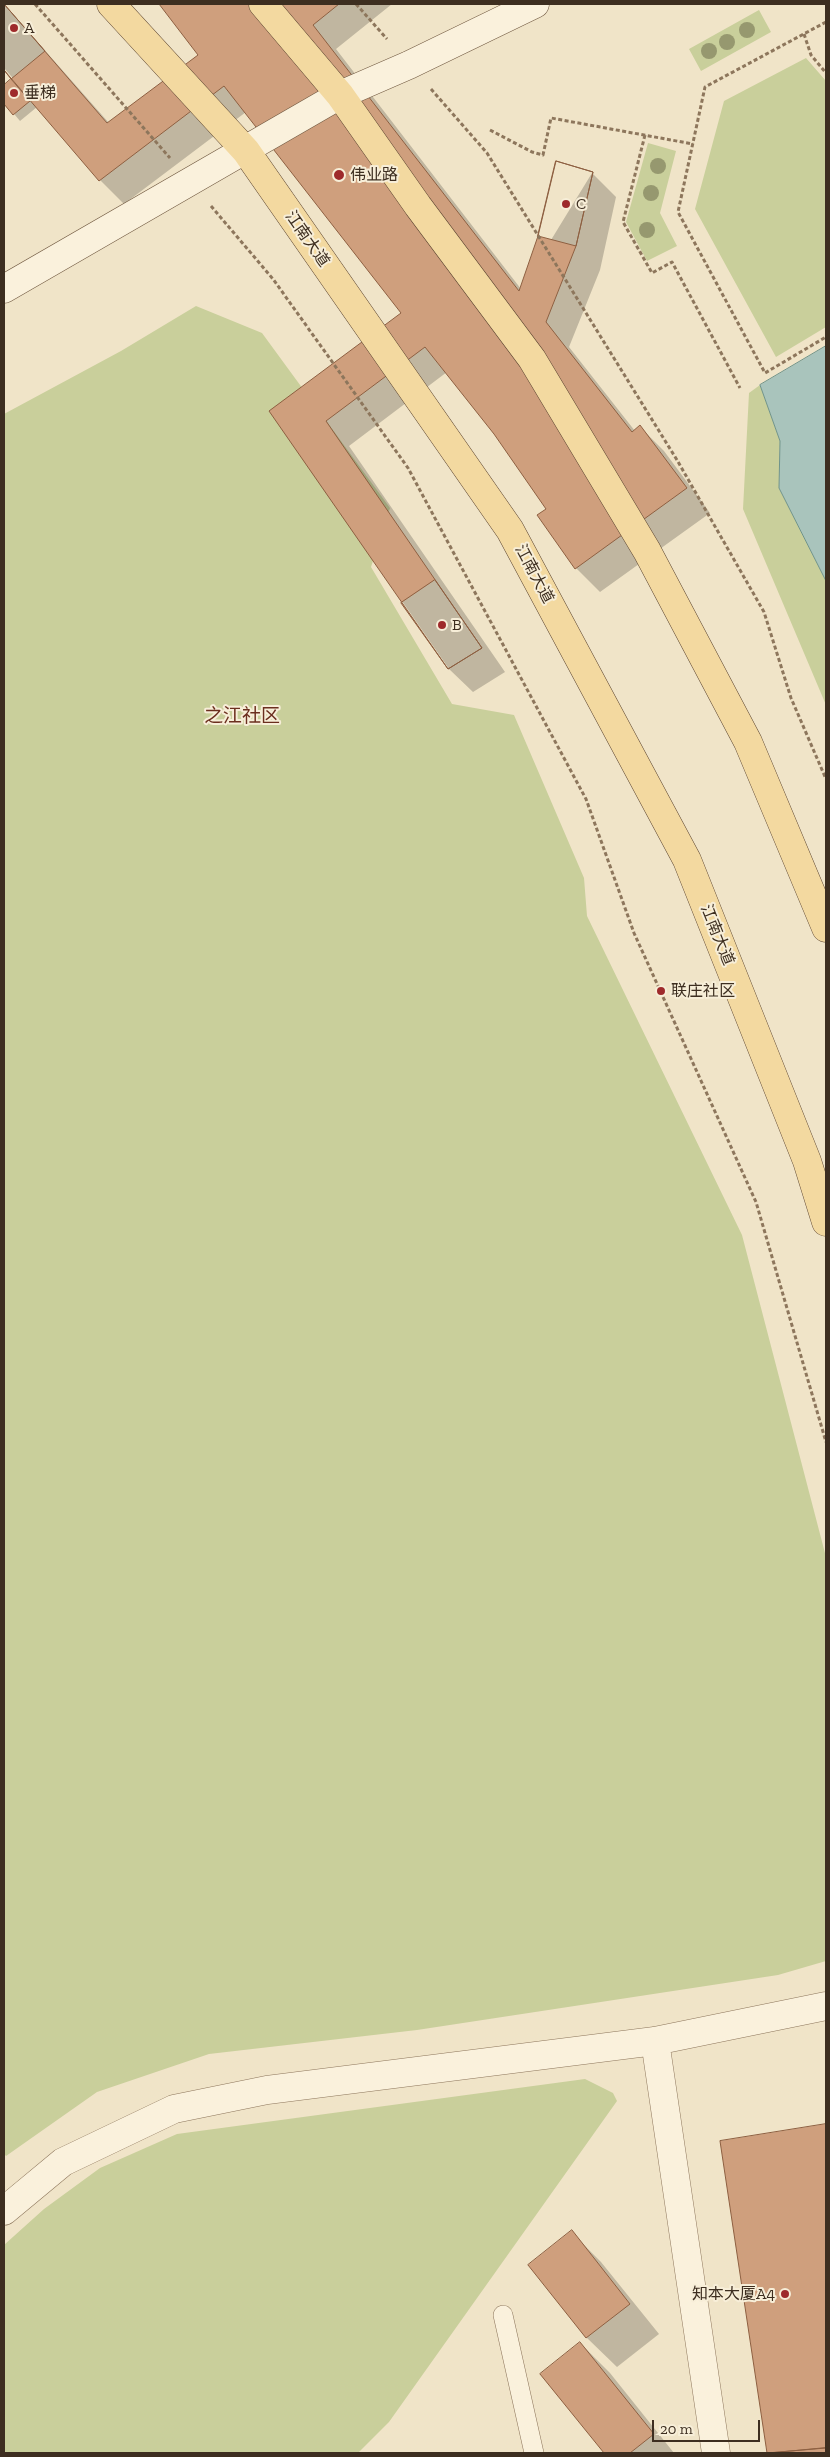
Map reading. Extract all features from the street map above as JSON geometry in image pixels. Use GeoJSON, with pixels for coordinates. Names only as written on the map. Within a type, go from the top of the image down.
{"type":"FeatureCollection","features":[{"type":"Feature","properties":{"kind":"main road","name":"江南大道"},"geometry":{"type":"LineString","coordinates":[[111,4],[246,151],[515,539],[687,860],[807,1161],[826,1222]]}},
{"type":"Feature","properties":{"kind":"main road"},"geometry":{"type":"LineString","coordinates":[[262,4],[340,95],[418,206],[532,359],[647,551],[748,742],[826,928]]}},
{"type":"Feature","properties":{"kind":"street"},"geometry":{"type":"LineString","coordinates":[[4,289],[340,95],[409,65],[534,4]]}},
{"type":"Feature","properties":{"kind":"street"},"geometry":{"type":"LineString","coordinates":[[4,2211],[63,2162],[174,2109],[267,2090],[655,2041],[826,2006]]}},
{"type":"Feature","properties":{"kind":"street"},"geometry":{"type":"LineString","coordinates":[[655,2041],[716,2453]]}},
{"type":"Feature","properties":{"kind":"lane"},"geometry":{"type":"LineString","coordinates":[[503,2315],[534,2453]]}},
{"type":"Feature","properties":{"kind":"path"},"geometry":{"type":"LineString","coordinates":[[35,4],[273,279],[408,468],[586,799],[634,933],[756,1202],[826,1442]]}},
{"type":"Feature","properties":{"kind":"path"},"geometry":{"type":"LineString","coordinates":[[356,4],[487,153],[677,460],[764,612],[791,698],[826,779]]}},
{"type":"Feature","properties":{"kind":"path"},"geometry":{"type":"LineString","coordinates":[[826,22],[705,87],[678,212],[765,373],[826,337]]}},
{"type":"Feature","properties":{"kind":"path"},"geometry":{"type":"LineString","coordinates":[[804,34],[811,55],[826,72]]}},
{"type":"Feature","properties":{"kind":"path"},"geometry":{"type":"LineString","coordinates":[[490,130],[532,152],[543,155],[551,118],[693,144]]}},
{"type":"Feature","properties":{"kind":"path"},"geometry":{"type":"LineString","coordinates":[[645,135],[623,222],[652,273],[672,262],[740,388]]}},
{"type":"Feature","properties":{"kind":"green space"},"geometry":{"type":"Polygon","coordinates":[[[759,10],[771,32],[701,71],[689,49],[759,10]]]}},
{"type":"Feature","properties":{"kind":"green space"},"geometry":{"type":"Polygon","coordinates":[[[806,58],[826,81],[826,327],[776,357],[695,209],[724,101],[806,58]]]}},
{"type":"Feature","properties":{"kind":"green space"},"geometry":{"type":"Polygon","coordinates":[[[648,143],[676,151],[660,213],[677,246],[647,261],[626,222],[648,143]]]}},
{"type":"Feature","properties":{"kind":"green space"},"geometry":{"type":"Polygon","coordinates":[[[196,306],[262,333],[390,508],[371,567],[452,704],[514,715],[584,878],[587,916],[742,1235],[826,1557],[826,1961],[778,1975],[417,2030],[209,2054],[97,2092],[6,2156],[4,2154],[4,414],[121,351],[196,306]]]}},
{"type":"Feature","properties":{"kind":"green space"},"geometry":{"type":"Polygon","coordinates":[[[760,385],[780,441],[779,488],[826,581],[826,705],[743,509],[749,393],[760,385]]]}},
{"type":"Feature","properties":{"kind":"green space"},"geometry":{"type":"Polygon","coordinates":[[[585,2079],[613,2093],[617,2101],[389,2422],[358,2453],[4,2453],[4,2245],[44,2209],[100,2168],[177,2134],[585,2079]]]}},
{"type":"Feature","properties":{"kind":"water"},"geometry":{"type":"Polygon","coordinates":[[[826,346],[826,581],[779,488],[780,441],[760,385],[826,346]]]}},
{"type":"Feature","properties":{"kind":"building","name":"伟业路"},"geometry":{"type":"Polygon","coordinates":[[[4,4],[107,123],[198,55],[159,4],[339,4],[313,25],[519,291],[538,236],[556,161],[593,172],[576,246],[546,322],[632,432],[640,425],[687,488],[575,569],[537,515],[546,509],[494,434],[425,347],[326,421],[482,648],[448,669],[269,411],[401,313],[224,86],[99,181],[4,70],[4,4]]]}},
{"type":"Feature","properties":{"kind":"building","name":"A"},"geometry":{"type":"Polygon","coordinates":[[[4,4],[45,51],[11,79],[4,70],[4,4]]]}},
{"type":"Feature","properties":{"kind":"building","name":"垂梯"},"geometry":{"type":"Polygon","coordinates":[[[11,79],[30,101],[13,115],[4,104],[4,85],[11,79]]]}},
{"type":"Feature","properties":{"kind":"building","name":"C"},"geometry":{"type":"Polygon","coordinates":[[[556,161],[593,172],[576,246],[538,236],[556,161]]]}},
{"type":"Feature","properties":{"kind":"building","name":"B"},"geometry":{"type":"Polygon","coordinates":[[[435,580],[482,648],[448,669],[401,603],[435,580]]]}},
{"type":"Feature","properties":{"kind":"building","name":"知本大厦A4"},"geometry":{"type":"Polygon","coordinates":[[[826,2124],[826,2448],[767,2453],[720,2141],[826,2124]]]}},
{"type":"Feature","properties":{"kind":"building"},"geometry":{"type":"Polygon","coordinates":[[[572,2230],[630,2304],[586,2338],[528,2265],[572,2230]]]}},
{"type":"Feature","properties":{"kind":"building"},"geometry":{"type":"Polygon","coordinates":[[[580,2342],[654,2434],[630,2453],[604,2453],[540,2374],[580,2342]]]}},
{"type":"Feature","properties":{"kind":"building"},"geometry":{"type":"Polygon","coordinates":[[[826,2448],[826,2453],[770,2453],[826,2448]]]}},
{"type":"Feature","properties":{"kind":"place","name":"A"},"geometry":{"type":"Point","coordinates":[14,28]}},
{"type":"Feature","properties":{"kind":"place","name":"垂梯"},"geometry":{"type":"Point","coordinates":[14,93]}},
{"type":"Feature","properties":{"kind":"place","name":"伟业路"},"geometry":{"type":"Point","coordinates":[339,175]}},
{"type":"Feature","properties":{"kind":"place","name":"C"},"geometry":{"type":"Point","coordinates":[566,204]}},
{"type":"Feature","properties":{"kind":"place","name":"B"},"geometry":{"type":"Point","coordinates":[442,625]}},
{"type":"Feature","properties":{"kind":"place","name":"联庄社区"},"geometry":{"type":"Point","coordinates":[661,991]}},
{"type":"Feature","properties":{"kind":"place","name":"知本大厦A4"},"geometry":{"type":"Point","coordinates":[785,2294]}},
{"type":"Feature","properties":{"kind":"district","name":"之江社区"},"geometry":{"type":"Point","coordinates":[242,717]}}]}
